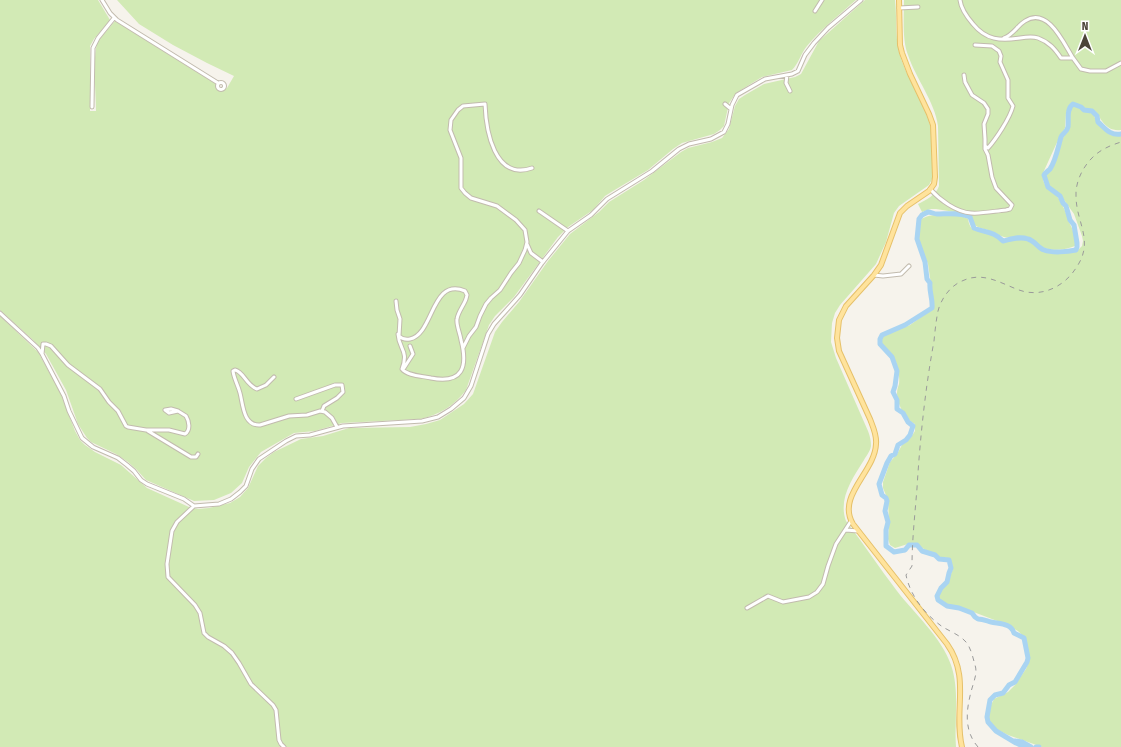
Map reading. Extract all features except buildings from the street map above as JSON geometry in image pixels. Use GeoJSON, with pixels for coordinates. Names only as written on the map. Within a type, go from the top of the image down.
{"type":"FeatureCollection","features":[{"type":"Feature","properties":{"kind":"main road"},"geometry":{"type":"LineString","coordinates":[[899,0],[900,45],[904,59],[933,125],[935,177],[934,184],[930,190],[907,206],[900,213],[885,257],[874,275],[846,306],[840,316],[837,327],[839,351],[870,419],[876,439],[876,448],[873,457],[850,500],[848,509],[851,521],[858,531],[947,644],[953,654],[960,677],[960,734],[962,747]]}},
{"type":"Feature","properties":{"kind":"street"},"geometry":{"type":"LineString","coordinates":[[102,0],[114,18],[218,83]]}},
{"type":"Feature","properties":{"kind":"street"},"geometry":{"type":"LineString","coordinates":[[815,12],[822,0]]}},
{"type":"Feature","properties":{"kind":"street"},"geometry":{"type":"LineString","coordinates":[[0,313],[38,348],[42,354],[64,396],[69,411],[82,438],[93,447],[118,458],[147,484],[194,506],[219,504],[240,492],[246,486],[252,469],[258,459],[296,436],[310,435],[337,427],[422,421],[438,417],[464,398],[471,386],[491,328],[520,295],[543,262],[568,231],[591,215],[607,199],[652,171],[679,149],[689,144],[711,139],[724,132],[728,124],[735,98],[741,92],[765,79],[787,76],[798,71],[805,55],[814,43],[828,28],[861,0]]}},
{"type":"Feature","properties":{"kind":"street"},"geometry":{"type":"LineString","coordinates":[[960,0],[966,15],[980,33],[988,37],[1001,39],[1032,36],[1048,44],[1061,58],[1073,58]]}},
{"type":"Feature","properties":{"kind":"street"},"geometry":{"type":"LineString","coordinates":[[899,8],[918,8]]}},
{"type":"Feature","properties":{"kind":"street"},"geometry":{"type":"LineString","coordinates":[[92,107],[93,48],[114,18]]}},
{"type":"Feature","properties":{"kind":"street"},"geometry":{"type":"LineString","coordinates":[[1001,39],[1009,36],[1022,23],[1029,19],[1040,18],[1056,30],[1081,69],[1090,71],[1106,71],[1121,63]]}},
{"type":"Feature","properties":{"kind":"street"},"geometry":{"type":"LineString","coordinates":[[975,45],[992,46],[999,51],[1001,56],[1000,62],[1008,80],[1008,98],[1013,106],[1008,120],[992,144],[988,148],[985,146]]}},
{"type":"Feature","properties":{"kind":"street"},"geometry":{"type":"LineString","coordinates":[[930,190],[938,198],[969,213],[1010,209],[1012,207],[1012,203],[1001,193],[995,184],[985,146],[984,124],[988,114],[988,109],[984,103],[972,95],[965,82],[964,75]]}},
{"type":"Feature","properties":{"kind":"street"},"geometry":{"type":"LineString","coordinates":[[787,76],[786,83],[790,91]]}},
{"type":"Feature","properties":{"kind":"street"},"geometry":{"type":"LineString","coordinates":[[532,168],[526,170],[511,169],[500,161],[490,140],[485,116],[485,104],[463,106],[452,117],[450,130],[461,158],[460,183],[465,194],[476,200],[497,206],[516,220],[525,230],[531,253],[543,262]]}},
{"type":"Feature","properties":{"kind":"street"},"geometry":{"type":"LineString","coordinates":[[725,104],[731,109]]}},
{"type":"Feature","properties":{"kind":"street"},"geometry":{"type":"LineString","coordinates":[[539,211],[568,231]]}},
{"type":"Feature","properties":{"kind":"street"},"geometry":{"type":"LineString","coordinates":[[463,348],[469,336],[476,327],[486,304],[500,290],[519,263],[527,242]]}},
{"type":"Feature","properties":{"kind":"street"},"geometry":{"type":"LineString","coordinates":[[874,275],[882,276],[901,274],[909,266]]}},
{"type":"Feature","properties":{"kind":"street"},"geometry":{"type":"LineString","coordinates":[[398,334],[402,339],[416,337],[423,329],[440,296],[448,291],[465,291],[467,296],[457,320],[463,348],[462,370],[458,375],[451,379],[442,380],[420,376],[406,372],[402,369]]}},
{"type":"Feature","properties":{"kind":"street"},"geometry":{"type":"LineString","coordinates":[[396,301],[400,319],[398,334],[406,358],[402,369]]}},
{"type":"Feature","properties":{"kind":"street"},"geometry":{"type":"LineString","coordinates":[[42,354],[43,344],[51,346],[68,365],[100,388],[118,411],[126,426],[146,430],[169,430],[183,434],[187,433],[189,427],[188,418],[178,411]]}},
{"type":"Feature","properties":{"kind":"street"},"geometry":{"type":"LineString","coordinates":[[402,369],[413,354],[410,346]]}},
{"type":"Feature","properties":{"kind":"street"},"geometry":{"type":"LineString","coordinates":[[274,377],[266,385],[258,388],[250,384],[239,371],[233,371],[244,412],[249,421],[253,425],[260,425],[289,416],[307,415],[322,411],[324,406],[338,398],[343,392],[342,386],[335,385],[296,399]]}},
{"type":"Feature","properties":{"kind":"street"},"geometry":{"type":"LineString","coordinates":[[322,411],[332,418],[337,427]]}},
{"type":"Feature","properties":{"kind":"street"},"geometry":{"type":"LineString","coordinates":[[146,430],[191,457],[196,457],[198,454]]}},
{"type":"Feature","properties":{"kind":"street"},"geometry":{"type":"LineString","coordinates":[[194,506],[177,522],[172,531],[167,564],[168,577],[195,605],[200,613],[204,633],[232,653],[239,662],[251,684],[273,705],[276,710],[279,740],[284,747]]}},
{"type":"Feature","properties":{"kind":"street"},"geometry":{"type":"LineString","coordinates":[[747,608],[768,596],[783,602],[809,597],[818,592],[823,584],[836,544],[851,521]]}},
{"type":"Feature","properties":{"kind":"street"},"geometry":{"type":"LineString","coordinates":[[846,530],[858,531]]}},
{"type":"Feature","properties":{"kind":"green space"},"geometry":{"type":"Polygon","coordinates":[[[0,0],[98,0],[110,20],[90,46],[90,111],[96,111],[96,48],[98,41],[115,21],[216,84],[217,88],[220,90],[227,88],[234,76],[173,45],[139,24],[117,0],[856,0],[830,22],[812,40],[792,70],[762,77],[736,93],[729,103],[724,126],[720,130],[714,134],[682,143],[648,170],[605,196],[593,210],[568,227],[558,237],[514,297],[495,316],[489,325],[466,390],[446,409],[434,415],[420,419],[342,423],[315,431],[294,433],[261,452],[249,467],[242,483],[231,493],[214,500],[194,501],[146,480],[128,462],[116,454],[91,442],[78,424],[66,390],[46,354],[0,310],[0,0]]]}},
{"type":"Feature","properties":{"kind":"green space"},"geometry":{"type":"Polygon","coordinates":[[[865,0],[895,0],[899,52],[905,69],[926,111],[931,127],[932,179],[929,185],[899,206],[894,213],[886,242],[876,264],[840,305],[835,313],[832,323],[831,342],[836,358],[868,431],[871,444],[869,452],[855,474],[848,489],[845,497],[844,513],[846,521],[884,574],[927,626],[947,655],[954,675],[956,695],[956,747],[0,747],[0,316],[38,352],[60,392],[75,431],[85,445],[95,452],[121,465],[147,488],[189,507],[198,509],[209,508],[230,503],[240,497],[248,488],[258,466],[266,458],[274,452],[301,439],[323,436],[349,428],[410,427],[426,424],[440,420],[464,404],[473,394],[495,332],[570,234],[599,212],[609,202],[644,180],[681,152],[688,148],[722,138],[729,129],[735,106],[739,99],[764,84],[795,77],[801,74],[819,41],[865,0]]]}},
{"type":"Feature","properties":{"kind":"green space"},"geometry":{"type":"Polygon","coordinates":[[[904,0],[1121,0],[1121,130],[1115,130],[1108,127],[1094,111],[1080,105],[1070,104],[1066,113],[1065,128],[1043,173],[1045,185],[1057,196],[1068,217],[1074,234],[1075,246],[1060,250],[1051,250],[1044,248],[1026,237],[1021,236],[1009,238],[980,228],[975,225],[971,217],[967,214],[936,209],[922,212],[918,204],[933,195],[939,186],[938,126],[933,108],[911,64],[906,49],[904,0]]]}},
{"type":"Feature","properties":{"kind":"green space"},"geometry":{"type":"Polygon","coordinates":[[[1073,106],[1080,107],[1085,112],[1092,112],[1097,122],[1104,127],[1108,133],[1114,136],[1121,136],[1121,747],[1042,747],[1008,735],[996,729],[989,721],[989,709],[994,699],[1008,692],[1026,669],[1029,660],[1026,639],[1018,631],[1005,624],[963,608],[948,606],[938,599],[941,590],[948,583],[953,568],[951,561],[947,558],[940,557],[927,551],[915,543],[895,548],[890,545],[888,539],[888,500],[883,488],[883,482],[890,462],[902,445],[915,431],[915,424],[908,419],[900,406],[897,397],[899,379],[896,362],[892,355],[882,345],[880,340],[884,335],[910,325],[933,307],[928,264],[918,240],[921,220],[925,217],[937,215],[964,217],[968,219],[973,230],[990,233],[1004,242],[1012,239],[1028,240],[1045,252],[1057,254],[1076,252],[1082,246],[1083,241],[1074,214],[1062,197],[1049,186],[1046,176],[1057,156],[1062,139],[1069,130],[1069,114],[1073,106]]]}},
{"type":"Feature","properties":{"kind":"waterway"},"geometry":{"type":"LineString","coordinates":[[1025,747],[996,731],[988,722],[987,717],[990,700],[995,695],[1003,693],[1009,685],[1015,682],[1027,662],[1028,658],[1024,638],[1014,633],[1008,626],[978,619],[972,613],[959,608],[947,606],[938,600],[937,596],[941,588],[947,582],[951,568],[949,560],[939,559],[935,555],[922,551],[917,545],[909,545],[905,550],[894,552],[886,546],[886,530],[888,522],[885,511],[887,501],[882,495],[879,484],[891,456],[895,454],[898,445],[906,440],[910,435],[913,426],[908,422],[903,413],[897,409],[897,400],[893,392],[897,371],[892,357],[880,344],[880,339],[882,335],[905,325],[932,308],[930,283],[927,279],[925,262],[917,239],[919,219],[922,215],[928,212],[937,214],[962,214],[970,217],[974,228],[993,234],[1003,241],[1016,238],[1025,238],[1033,241],[1042,249],[1051,252],[1076,250],[1077,243],[1074,225],[1070,220],[1066,206],[1060,196],[1048,187],[1044,175],[1050,169],[1061,137],[1067,129],[1069,109],[1073,104],[1084,110],[1092,111],[1097,116],[1098,122],[1108,131],[1114,134],[1121,134]]}},
{"type":"Feature","properties":{"kind":"waterway"},"geometry":{"type":"LineString","coordinates":[[1015,741],[1022,742],[1031,747]]}},
{"type":"Feature","properties":{"kind":"railway"},"geometry":{"type":"LineString","coordinates":[[978,747],[970,734],[967,721],[968,706],[976,672],[971,650],[963,639],[940,625],[928,615],[914,596],[906,575],[912,566],[921,433],[938,311],[941,302],[950,290],[958,283],[970,278],[977,277],[991,279],[1019,290],[1036,293],[1044,292],[1065,281],[1076,268],[1084,249],[1083,232],[1076,196],[1076,189],[1080,175],[1093,157],[1108,147],[1121,142]]}}]}
